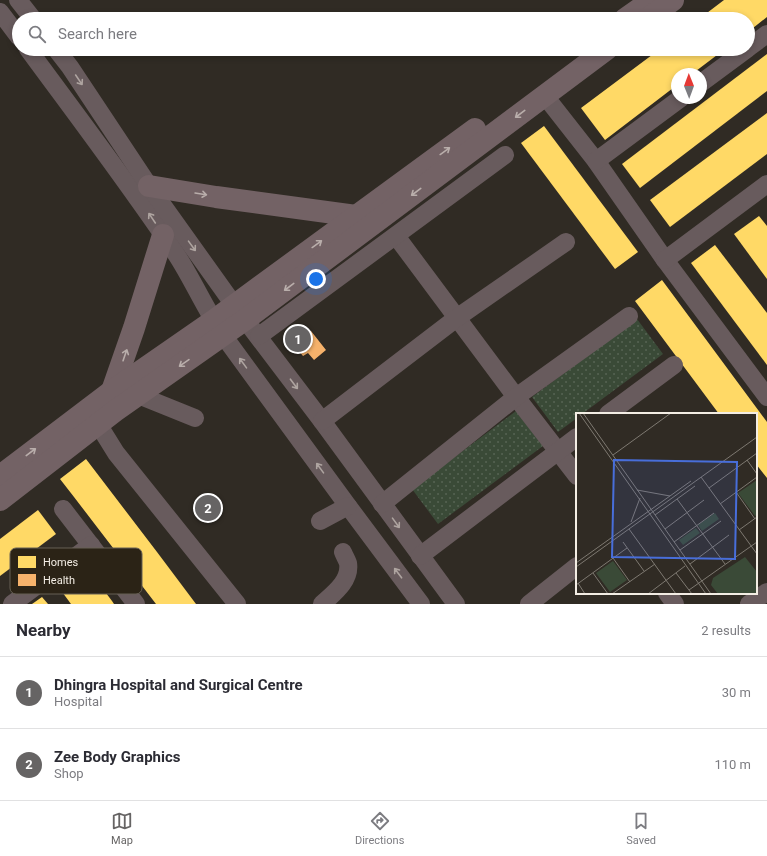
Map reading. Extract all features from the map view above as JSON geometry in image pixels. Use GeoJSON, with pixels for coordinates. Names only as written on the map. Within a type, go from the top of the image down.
{"type":"FeatureCollection","features":[{"type":"Feature","properties":{"kind":"main road"},"geometry":{"type":"LineString","coordinates":[[636,12],[652,0]]}},
{"type":"Feature","properties":{"kind":"main road"},"geometry":{"type":"LineString","coordinates":[[657,12],[673,0]]}},
{"type":"Feature","properties":{"kind":"main road"},"geometry":{"type":"LineString","coordinates":[[240,312],[356,216],[574,56]]}},
{"type":"Feature","properties":{"kind":"main road"},"geometry":{"type":"LineString","coordinates":[[0,500],[138,395],[218,328],[545,96],[598,56]]}},
{"type":"Feature","properties":{"kind":"main road"},"geometry":{"type":"LineString","coordinates":[[149,186],[216,197],[356,216]]}},
{"type":"Feature","properties":{"kind":"main road"},"geometry":{"type":"LineString","coordinates":[[112,392],[163,235]]}},
{"type":"Feature","properties":{"kind":"main road"},"geometry":{"type":"LineString","coordinates":[[0,476],[112,392],[218,328]]}},
{"type":"Feature","properties":{"kind":"street"},"geometry":{"type":"LineString","coordinates":[[18,0],[27,12]]}},
{"type":"Feature","properties":{"kind":"street"},"geometry":{"type":"LineString","coordinates":[[0,12],[12,28]]}},
{"type":"Feature","properties":{"kind":"street"},"geometry":{"type":"LineString","coordinates":[[755,43],[767,34]]}},
{"type":"Feature","properties":{"kind":"street"},"geometry":{"type":"LineString","coordinates":[[33,56],[140,200],[185,268],[218,328],[421,604]]}},
{"type":"Feature","properties":{"kind":"street"},"geometry":{"type":"LineString","coordinates":[[61,56],[149,186],[240,312],[456,604]]}},
{"type":"Feature","properties":{"kind":"street"},"geometry":{"type":"LineString","coordinates":[[707,79],[738,56]]}},
{"type":"Feature","properties":{"kind":"street"},"geometry":{"type":"LineString","coordinates":[[545,96],[596,161],[665,260],[767,397]]}},
{"type":"Feature","properties":{"kind":"street"},"geometry":{"type":"LineString","coordinates":[[596,161],[673,104]]}},
{"type":"Feature","properties":{"kind":"street"},"geometry":{"type":"LineString","coordinates":[[259,336],[505,155]]}},
{"type":"Feature","properties":{"kind":"street"},"geometry":{"type":"LineString","coordinates":[[665,260],[765,188]]}},
{"type":"Feature","properties":{"kind":"street"},"geometry":{"type":"LineString","coordinates":[[396,236],[576,475]]}},
{"type":"Feature","properties":{"kind":"street"},"geometry":{"type":"LineString","coordinates":[[322,421],[458,317],[566,242]]}},
{"type":"Feature","properties":{"kind":"street"},"geometry":{"type":"LineString","coordinates":[[382,504],[516,397],[629,316]]}},
{"type":"Feature","properties":{"kind":"street"},"geometry":{"type":"LineString","coordinates":[[609,413],[674,365]]}},
{"type":"Feature","properties":{"kind":"street"},"geometry":{"type":"LineString","coordinates":[[138,395],[195,418]]}},
{"type":"Feature","properties":{"kind":"street"},"geometry":{"type":"LineString","coordinates":[[98,424],[116,453],[237,604]]}},
{"type":"Feature","properties":{"kind":"street"},"geometry":{"type":"LineString","coordinates":[[420,556],[576,438]]}},
{"type":"Feature","properties":{"kind":"street"},"geometry":{"type":"LineString","coordinates":[[320,521],[348,506]]}},
{"type":"Feature","properties":{"kind":"street"},"geometry":{"type":"LineString","coordinates":[[63,509],[93,548]]}},
{"type":"Feature","properties":{"kind":"street"},"geometry":{"type":"LineString","coordinates":[[87,548],[91,545]]}},
{"type":"Feature","properties":{"kind":"street"},"geometry":{"type":"LineString","coordinates":[[322,604],[342,584],[347,573],[348,563],[342,552]]}},
{"type":"Feature","properties":{"kind":"street"},"geometry":{"type":"LineString","coordinates":[[529,604],[576,567]]}},
{"type":"Feature","properties":{"kind":"street"},"geometry":{"type":"LineString","coordinates":[[749,604],[767,592]]}},
{"type":"Feature","properties":{"kind":"street"},"geometry":{"type":"LineString","coordinates":[[12,604],[25,594]]}},
{"type":"Feature","properties":{"kind":"street"},"geometry":{"type":"LineString","coordinates":[[128,594],[136,604]]}},
{"type":"Feature","properties":{"kind":"street"},"geometry":{"type":"LineString","coordinates":[[668,594],[675,604]]}},
{"type":"Feature","properties":{"kind":"green space"},"geometry":{"type":"Polygon","coordinates":[[[637,319],[663,354],[583,413],[576,413],[576,419],[558,432],[532,397],[637,319]]]}},
{"type":"Feature","properties":{"kind":"green space"},"geometry":{"type":"Polygon","coordinates":[[[516,411],[543,446],[438,524],[412,489],[516,411]]]}},
{"type":"Feature","properties":{"kind":"building: Homes"},"geometry":{"type":"Polygon","coordinates":[[[724,0],[767,0],[767,17],[755,26],[755,12],[708,12],[724,0]]]}},
{"type":"Feature","properties":{"kind":"building: Homes"},"geometry":{"type":"Polygon","coordinates":[[[767,54],[767,91],[640,188],[622,164],[701,104],[707,104],[707,100],[767,54]]]}},
{"type":"Feature","properties":{"kind":"building: Homes"},"geometry":{"type":"Polygon","coordinates":[[[651,56],[716,56],[700,68],[671,68],[671,90],[605,140],[581,108],[651,56]]]}},
{"type":"Feature","properties":{"kind":"building: Homes"},"geometry":{"type":"Polygon","coordinates":[[[767,113],[767,154],[670,227],[650,200],[767,113]]]}},
{"type":"Feature","properties":{"kind":"building: Homes"},"geometry":{"type":"Polygon","coordinates":[[[544,126],[638,252],[615,269],[521,143],[544,126]]]}},
{"type":"Feature","properties":{"kind":"building: Homes"},"geometry":{"type":"Polygon","coordinates":[[[759,216],[767,226],[767,279],[734,234],[759,216]]]}},
{"type":"Feature","properties":{"kind":"building: Homes"},"geometry":{"type":"Polygon","coordinates":[[[715,245],[767,313],[767,365],[691,263],[715,245]]]}},
{"type":"Feature","properties":{"kind":"building: Homes"},"geometry":{"type":"Polygon","coordinates":[[[662,280],[767,422],[767,478],[757,465],[757,413],[718,413],[635,301],[662,280]]]}},
{"type":"Feature","properties":{"kind":"building: Homes"},"geometry":{"type":"Polygon","coordinates":[[[86,459],[196,604],[156,604],[142,586],[142,548],[113,548],[60,479],[86,459]]]}},
{"type":"Feature","properties":{"kind":"building: Homes"},"geometry":{"type":"Polygon","coordinates":[[[38,510],[56,534],[37,548],[10,548],[10,568],[0,576],[0,539],[38,510]]]}},
{"type":"Feature","properties":{"kind":"building: Homes"},"geometry":{"type":"Polygon","coordinates":[[[64,594],[107,594],[114,604],[71,604],[64,594]]]}},
{"type":"Feature","properties":{"kind":"building: Homes"},"geometry":{"type":"Polygon","coordinates":[[[42,597],[48,604],[32,604],[42,597]]]}},
{"type":"Feature","properties":{"kind":"building: Health"},"geometry":{"type":"Polygon","coordinates":[[[296,325],[306,336],[311,331],[326,350],[314,360],[308,353],[303,356],[285,334],[296,325]]]}},
{"type":"Feature","properties":{"kind":"place","name":"Dhingra Hospital and Surgical Centre"},"geometry":{"type":"Point","coordinates":[298,339]}},
{"type":"Feature","properties":{"kind":"place","name":"Zee Body Graphics"},"geometry":{"type":"Point","coordinates":[208,508]}}]}
